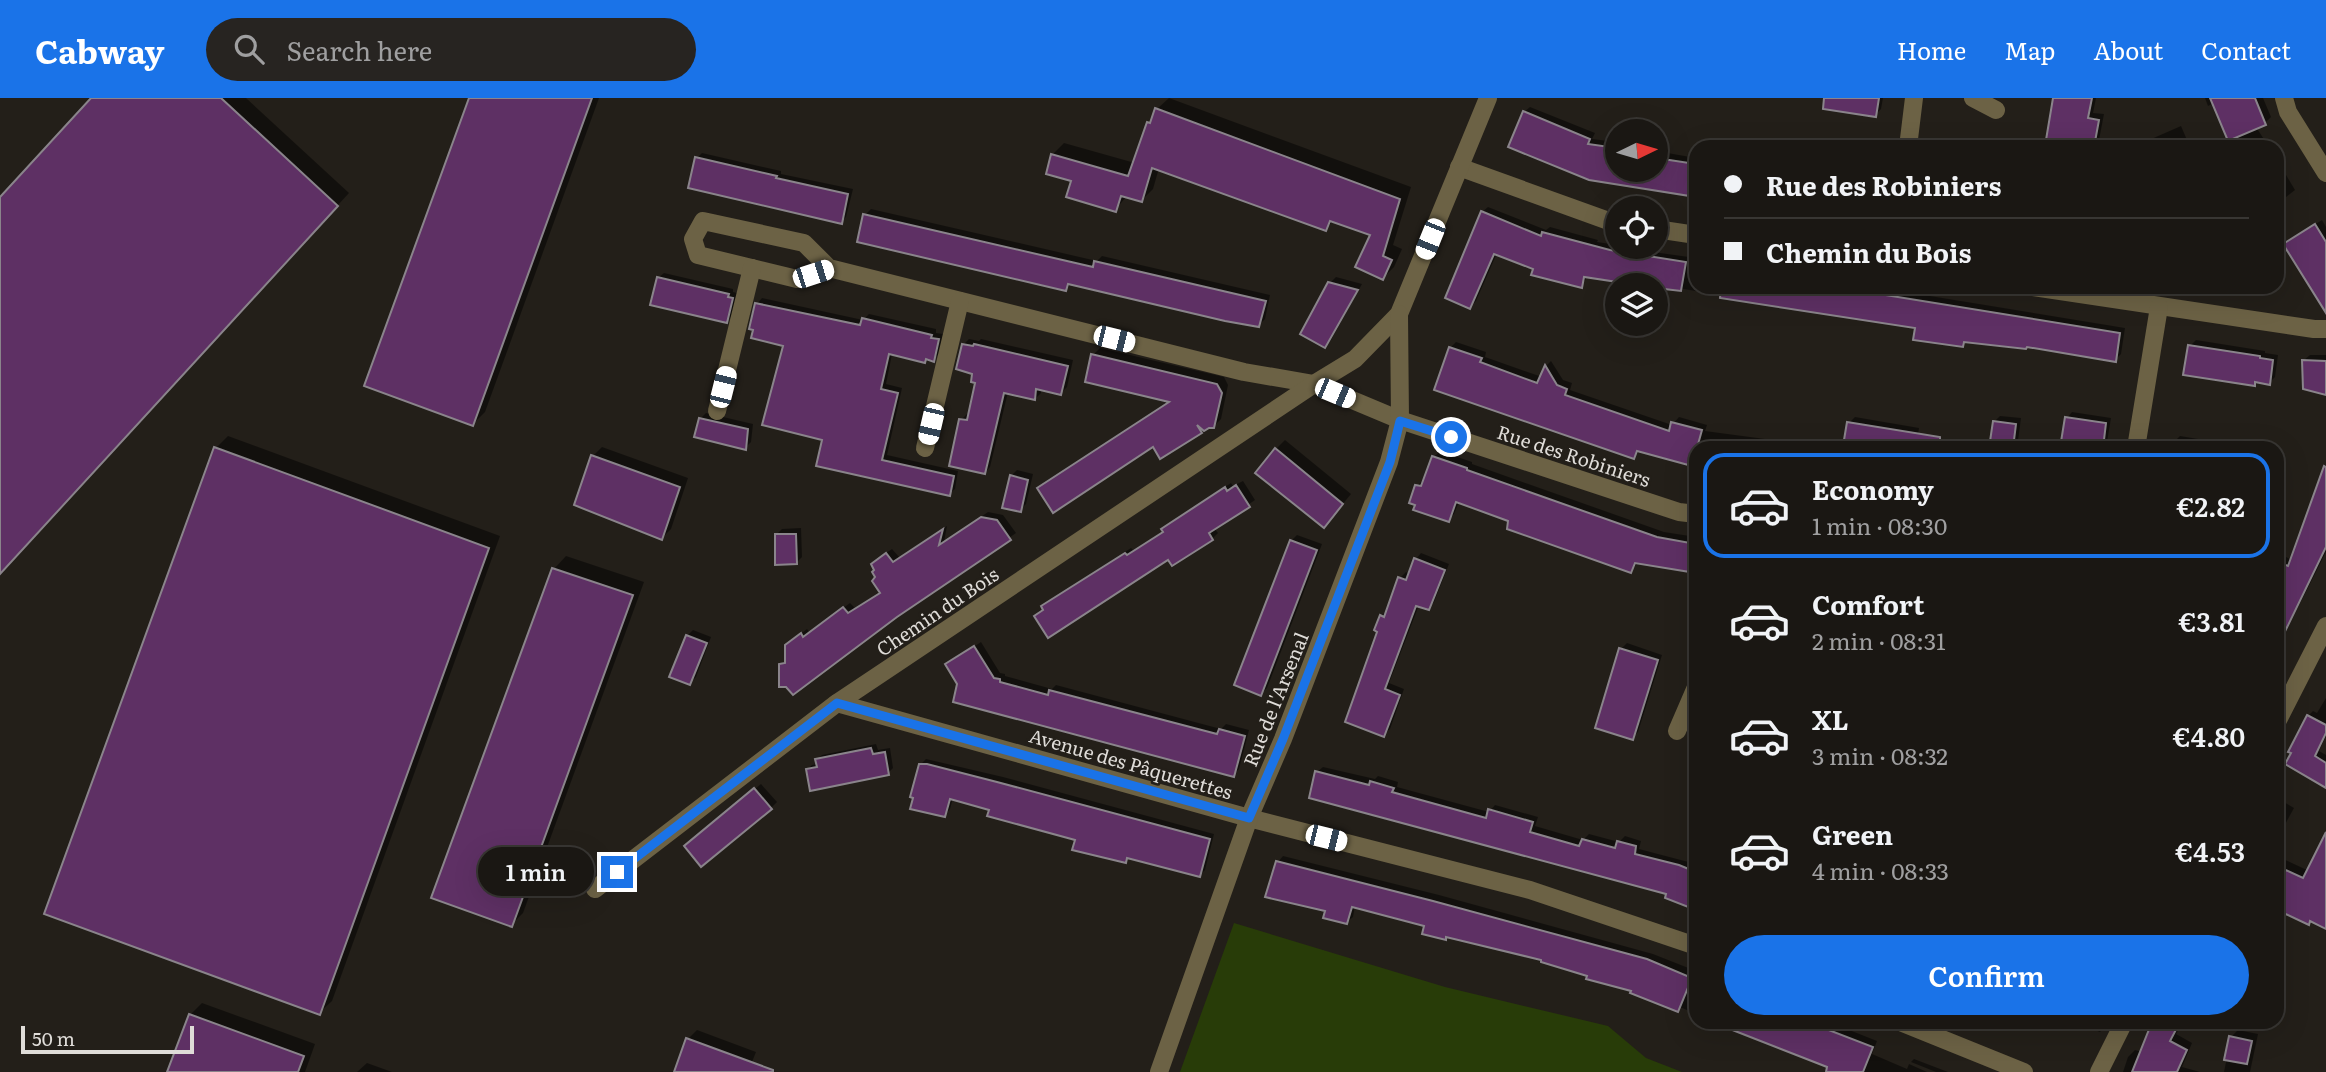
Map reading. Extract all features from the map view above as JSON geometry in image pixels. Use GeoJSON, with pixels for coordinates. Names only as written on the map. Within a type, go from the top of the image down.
{"type":"FeatureCollection","features":[{"type":"Feature","properties":{"kind":"street","name":"Chemin du Bois"},"geometry":{"type":"LineString","coordinates":[[595,889],[837,703],[1355,359],[1399,314],[1488,98]]}},
{"type":"Feature","properties":{"kind":"street"},"geometry":{"type":"LineString","coordinates":[[1909,140],[1914,98]]}},
{"type":"Feature","properties":{"kind":"street"},"geometry":{"type":"LineString","coordinates":[[1973,98],[1996,110]]}},
{"type":"Feature","properties":{"kind":"street"},"geometry":{"type":"LineString","coordinates":[[2284,98],[2288,112],[2326,173]]}},
{"type":"Feature","properties":{"kind":"street"},"geometry":{"type":"LineString","coordinates":[[1459,167],[1605,219]]}},
{"type":"Feature","properties":{"kind":"street"},"geometry":{"type":"LineString","coordinates":[[829,268],[797,279],[698,255],[693,239],[703,221],[804,243],[829,268],[1244,372],[1314,384],[1400,421]]}},
{"type":"Feature","properties":{"kind":"street"},"geometry":{"type":"LineString","coordinates":[[1668,231],[1689,234]]}},
{"type":"Feature","properties":{"kind":"street"},"geometry":{"type":"LineString","coordinates":[[717,411],[752,268]]}},
{"type":"Feature","properties":{"kind":"street"},"geometry":{"type":"LineString","coordinates":[[2077,294],[2314,330],[2326,329]]}},
{"type":"Feature","properties":{"kind":"street"},"geometry":{"type":"LineString","coordinates":[[925,448],[960,301]]}},
{"type":"Feature","properties":{"kind":"street"},"geometry":{"type":"LineString","coordinates":[[2137,441],[2159,307]]}},
{"type":"Feature","properties":{"kind":"street","name":"Chemin du Bois"},"geometry":{"type":"LineString","coordinates":[[1399,314],[1400,421]]}},
{"type":"Feature","properties":{"kind":"street","name":"Rue des Robiniers"},"geometry":{"type":"LineString","coordinates":[[1400,421],[1689,513]]}},
{"type":"Feature","properties":{"kind":"street","name":"Rue de l'Arsenal"},"geometry":{"type":"LineString","coordinates":[[1159,1072],[1249,818],[1283,739],[1390,462],[1400,421]]}},
{"type":"Feature","properties":{"kind":"street"},"geometry":{"type":"LineString","coordinates":[[2284,708],[2326,625]]}},
{"type":"Feature","properties":{"kind":"street","name":"Avenue des Pâquerettes"},"geometry":{"type":"LineString","coordinates":[[837,703],[1249,818],[1530,890],[1689,944]]}},
{"type":"Feature","properties":{"kind":"street"},"geometry":{"type":"LineString","coordinates":[[1677,732],[1689,704]]}},
{"type":"Feature","properties":{"kind":"street"},"geometry":{"type":"LineString","coordinates":[[1917,1029],[2024,1072]]}},
{"type":"Feature","properties":{"kind":"street"},"geometry":{"type":"LineString","coordinates":[[2099,1072],[2120,1029]]}},
{"type":"Feature","properties":{"kind":"green space"},"geometry":{"type":"Polygon","coordinates":[[[1234,923],[1445,987],[1608,1026],[1646,1058],[1682,1072],[1180,1072],[1234,923]]]}},
{"type":"Feature","properties":{"kind":"building"},"geometry":{"type":"Polygon","coordinates":[[[91,98],[221,98],[338,206],[0,574],[0,197],[91,98]]]}},
{"type":"Feature","properties":{"kind":"building"},"geometry":{"type":"Polygon","coordinates":[[[469,98],[592,98],[473,426],[364,386],[469,98]]]}},
{"type":"Feature","properties":{"kind":"building"},"geometry":{"type":"Polygon","coordinates":[[[1824,98],[1879,98],[1876,117],[1823,109],[1824,98]]]}},
{"type":"Feature","properties":{"kind":"building"},"geometry":{"type":"Polygon","coordinates":[[[2053,98],[2092,98],[2088,118],[2099,120],[2095,140],[2046,140],[2053,98]]]}},
{"type":"Feature","properties":{"kind":"building"},"geometry":{"type":"Polygon","coordinates":[[[2210,98],[2255,98],[2266,125],[2228,140],[2210,98]]]}},
{"type":"Feature","properties":{"kind":"building"},"geometry":{"type":"Polygon","coordinates":[[[1155,108],[1400,199],[1383,256],[1392,260],[1383,280],[1355,267],[1370,235],[1330,221],[1326,231],[1152,168],[1142,202],[1121,196],[1116,212],[1066,197],[1071,181],[1046,174],[1051,154],[1128,176],[1147,122],[1150,123],[1155,108]]]}},
{"type":"Feature","properties":{"kind":"building"},"geometry":{"type":"Polygon","coordinates":[[[1523,111],[1590,139],[1588,144],[1605,146],[1605,182],[1668,182],[1668,160],[1689,163],[1689,196],[1589,180],[1508,147],[1523,111]]]}},
{"type":"Feature","properties":{"kind":"building"},"geometry":{"type":"Polygon","coordinates":[[[695,157],[848,194],[842,224],[688,188],[695,157]]]}},
{"type":"Feature","properties":{"kind":"building"},"geometry":{"type":"Polygon","coordinates":[[[1481,211],[1541,236],[1542,232],[1605,249],[1605,259],[1667,259],[1686,262],[1681,291],[1668,289],[1668,273],[1605,273],[1605,280],[1584,277],[1582,288],[1531,275],[1533,269],[1494,254],[1470,309],[1445,298],[1481,211]]]}},
{"type":"Feature","properties":{"kind":"building"},"geometry":{"type":"Polygon","coordinates":[[[863,214],[1093,267],[1094,261],[1266,301],[1259,327],[1068,284],[1066,291],[857,242],[863,214]]]}},
{"type":"Feature","properties":{"kind":"building"},"geometry":{"type":"Polygon","coordinates":[[[2315,224],[2326,242],[2326,313],[2284,246],[2315,224]]]}},
{"type":"Feature","properties":{"kind":"building"},"geometry":{"type":"Polygon","coordinates":[[[657,277],[729,294],[728,297],[733,298],[727,323],[650,305],[657,277]]]}},
{"type":"Feature","properties":{"kind":"building"},"geometry":{"type":"Polygon","coordinates":[[[1328,282],[1358,290],[1325,348],[1300,334],[1328,282]]]}},
{"type":"Feature","properties":{"kind":"building"},"geometry":{"type":"Polygon","coordinates":[[[1720,294],[1879,294],[2120,333],[2116,362],[2027,347],[1964,342],[1963,347],[1913,340],[1915,328],[1720,298],[1720,294]]]}},
{"type":"Feature","properties":{"kind":"building"},"geometry":{"type":"Polygon","coordinates":[[[755,303],[860,325],[862,318],[939,339],[934,362],[926,359],[925,363],[889,354],[881,389],[898,393],[882,460],[954,476],[950,496],[816,466],[822,440],[762,425],[783,346],[751,338],[753,330],[749,329],[755,303]]]}},
{"type":"Feature","properties":{"kind":"building"},"geometry":{"type":"Polygon","coordinates":[[[962,344],[974,344],[1068,366],[1061,395],[1036,389],[1035,400],[1004,393],[985,474],[949,466],[959,419],[967,420],[975,383],[971,382],[972,374],[956,369],[962,344]]]}},
{"type":"Feature","properties":{"kind":"building"},"geometry":{"type":"Polygon","coordinates":[[[2188,345],[2273,360],[2270,385],[2255,382],[2255,386],[2183,375],[2188,345]]]}},
{"type":"Feature","properties":{"kind":"building"},"geometry":{"type":"Polygon","coordinates":[[[1449,347],[1482,358],[1480,362],[1537,383],[1545,365],[1557,385],[1567,389],[1565,395],[1669,431],[1671,422],[1702,430],[1699,441],[1689,441],[1689,465],[1637,451],[1634,459],[1434,390],[1449,347]]]}},
{"type":"Feature","properties":{"kind":"building"},"geometry":{"type":"Polygon","coordinates":[[[1091,354],[1217,384],[1222,393],[1214,428],[1204,431],[1197,425],[1202,433],[1160,459],[1153,447],[1053,513],[1037,488],[1169,402],[1085,382],[1091,354]]]}},
{"type":"Feature","properties":{"kind":"building"},"geometry":{"type":"Polygon","coordinates":[[[2302,360],[2326,361],[2326,395],[2303,389],[2302,360]]]}},
{"type":"Feature","properties":{"kind":"building"},"geometry":{"type":"Polygon","coordinates":[[[2065,417],[2106,423],[2104,441],[2061,441],[2065,417]]]}},
{"type":"Feature","properties":{"kind":"building"},"geometry":{"type":"Polygon","coordinates":[[[699,418],[748,429],[746,450],[694,437],[699,418]]]}},
{"type":"Feature","properties":{"kind":"building"},"geometry":{"type":"Polygon","coordinates":[[[1993,421],[2016,424],[2014,441],[1990,441],[1993,421]]]}},
{"type":"Feature","properties":{"kind":"building"},"geometry":{"type":"Polygon","coordinates":[[[1847,422],[1940,437],[1940,441],[1844,441],[1847,422]]]}},
{"type":"Feature","properties":{"kind":"building"},"geometry":{"type":"Polygon","coordinates":[[[214,447],[489,548],[320,1015],[44,914],[214,447]]]}},
{"type":"Feature","properties":{"kind":"building"},"geometry":{"type":"Polygon","coordinates":[[[1275,448],[1343,504],[1324,528],[1255,473],[1275,448]]]}},
{"type":"Feature","properties":{"kind":"building"},"geometry":{"type":"Polygon","coordinates":[[[591,455],[680,487],[662,540],[574,505],[591,455]]]}},
{"type":"Feature","properties":{"kind":"building"},"geometry":{"type":"Polygon","coordinates":[[[1432,456],[1657,537],[1689,543],[1689,572],[1635,563],[1631,573],[1507,529],[1508,521],[1456,502],[1449,522],[1413,510],[1415,505],[1409,503],[1415,485],[1421,486],[1432,456]]]}},
{"type":"Feature","properties":{"kind":"building"},"geometry":{"type":"Polygon","coordinates":[[[2324,466],[2326,547],[2284,634],[2284,564],[2288,566],[2324,466]]]}},
{"type":"Feature","properties":{"kind":"building"},"geometry":{"type":"Polygon","coordinates":[[[1010,475],[1028,480],[1021,512],[1002,508],[1010,475]]]}},
{"type":"Feature","properties":{"kind":"building"},"geometry":{"type":"Polygon","coordinates":[[[1236,485],[1250,507],[1209,533],[1213,540],[1172,566],[1168,560],[1048,638],[1034,616],[1043,610],[1041,606],[1163,532],[1161,529],[1225,487],[1227,491],[1236,485]]]}},
{"type":"Feature","properties":{"kind":"building"},"geometry":{"type":"Polygon","coordinates":[[[981,517],[997,520],[1011,540],[897,617],[793,695],[786,687],[779,687],[779,664],[785,663],[785,645],[801,633],[803,637],[843,607],[848,613],[880,593],[872,581],[875,577],[871,564],[886,553],[893,562],[943,529],[939,545],[981,517]]]}},
{"type":"Feature","properties":{"kind":"building"},"geometry":{"type":"Polygon","coordinates":[[[775,534],[796,534],[797,564],[775,565],[775,534]]]}},
{"type":"Feature","properties":{"kind":"building"},"geometry":{"type":"Polygon","coordinates":[[[1290,540],[1317,550],[1261,696],[1234,685],[1290,540]]]}},
{"type":"Feature","properties":{"kind":"building"},"geometry":{"type":"Polygon","coordinates":[[[1414,558],[1445,570],[1429,610],[1416,606],[1385,689],[1400,695],[1384,737],[1345,722],[1377,632],[1374,630],[1380,615],[1384,617],[1398,577],[1406,580],[1414,558]]]}},
{"type":"Feature","properties":{"kind":"building"},"geometry":{"type":"Polygon","coordinates":[[[552,568],[633,595],[512,927],[431,898],[552,568]]]}},
{"type":"Feature","properties":{"kind":"building"},"geometry":{"type":"Polygon","coordinates":[[[686,635],[707,643],[690,685],[669,677],[686,635]]]}},
{"type":"Feature","properties":{"kind":"building"},"geometry":{"type":"Polygon","coordinates":[[[974,646],[994,678],[1000,679],[1000,682],[1048,695],[1049,690],[1217,734],[1219,729],[1245,736],[1234,777],[953,702],[957,684],[945,664],[974,646]]]}},
{"type":"Feature","properties":{"kind":"building"},"geometry":{"type":"Polygon","coordinates":[[[1619,648],[1658,660],[1633,740],[1595,728],[1619,648]]]}},
{"type":"Feature","properties":{"kind":"building"},"geometry":{"type":"Polygon","coordinates":[[[2307,715],[2326,725],[2326,733],[2315,756],[2326,763],[2326,788],[2285,764],[2291,753],[2288,752],[2307,715]]]}},
{"type":"Feature","properties":{"kind":"building"},"geometry":{"type":"Polygon","coordinates":[[[871,748],[873,754],[885,752],[889,775],[810,791],[806,769],[817,767],[815,759],[871,748]]]}},
{"type":"Feature","properties":{"kind":"building"},"geometry":{"type":"Polygon","coordinates":[[[919,764],[1210,839],[1200,877],[1127,858],[1126,863],[1072,850],[1075,840],[987,816],[989,810],[950,799],[945,817],[910,809],[913,798],[910,797],[919,764]]]}},
{"type":"Feature","properties":{"kind":"building"},"geometry":{"type":"Polygon","coordinates":[[[1315,771],[1369,785],[1370,781],[1394,788],[1392,792],[1486,818],[1488,809],[1533,822],[1530,832],[1579,846],[1582,839],[1615,848],[1617,841],[1636,846],[1635,854],[1689,869],[1689,907],[1665,898],[1666,894],[1309,798],[1315,771]]]}},
{"type":"Feature","properties":{"kind":"building"},"geometry":{"type":"Polygon","coordinates":[[[754,788],[772,809],[701,867],[684,846],[754,788]]]}},
{"type":"Feature","properties":{"kind":"building"},"geometry":{"type":"Polygon","coordinates":[[[2326,832],[2326,929],[2310,921],[2309,925],[2284,913],[2284,869],[2303,878],[2326,832]]]}},
{"type":"Feature","properties":{"kind":"building"},"geometry":{"type":"Polygon","coordinates":[[[1276,861],[1647,959],[1689,977],[1689,985],[1678,1012],[1630,993],[1631,991],[1586,979],[1587,976],[1541,960],[1446,937],[1446,940],[1422,934],[1424,926],[1352,907],[1347,924],[1323,918],[1325,911],[1265,897],[1276,861]]]}},
{"type":"Feature","properties":{"kind":"building"},"geometry":{"type":"Polygon","coordinates":[[[189,1014],[304,1056],[298,1072],[167,1072],[189,1014]]]}},
{"type":"Feature","properties":{"kind":"building"},"geometry":{"type":"Polygon","coordinates":[[[1730,1029],[1826,1029],[1873,1047],[1863,1072],[1826,1072],[1827,1067],[1730,1029]]]}},
{"type":"Feature","properties":{"kind":"building"},"geometry":{"type":"Polygon","coordinates":[[[2149,1029],[2176,1029],[2170,1041],[2187,1050],[2177,1072],[2132,1072],[2149,1029]]]}},
{"type":"Feature","properties":{"kind":"building"},"geometry":{"type":"Polygon","coordinates":[[[2229,1036],[2252,1041],[2247,1064],[2224,1060],[2229,1036]]]}},
{"type":"Feature","properties":{"kind":"building"},"geometry":{"type":"Polygon","coordinates":[[[686,1038],[773,1070],[773,1072],[674,1072],[686,1038]]]}},
{"type":"Feature","properties":{"kind":"route"},"geometry":{"type":"LineString","coordinates":[[617,872],[837,703],[1249,818],[1283,739],[1390,462],[1400,421],[1451,437]]}}]}
